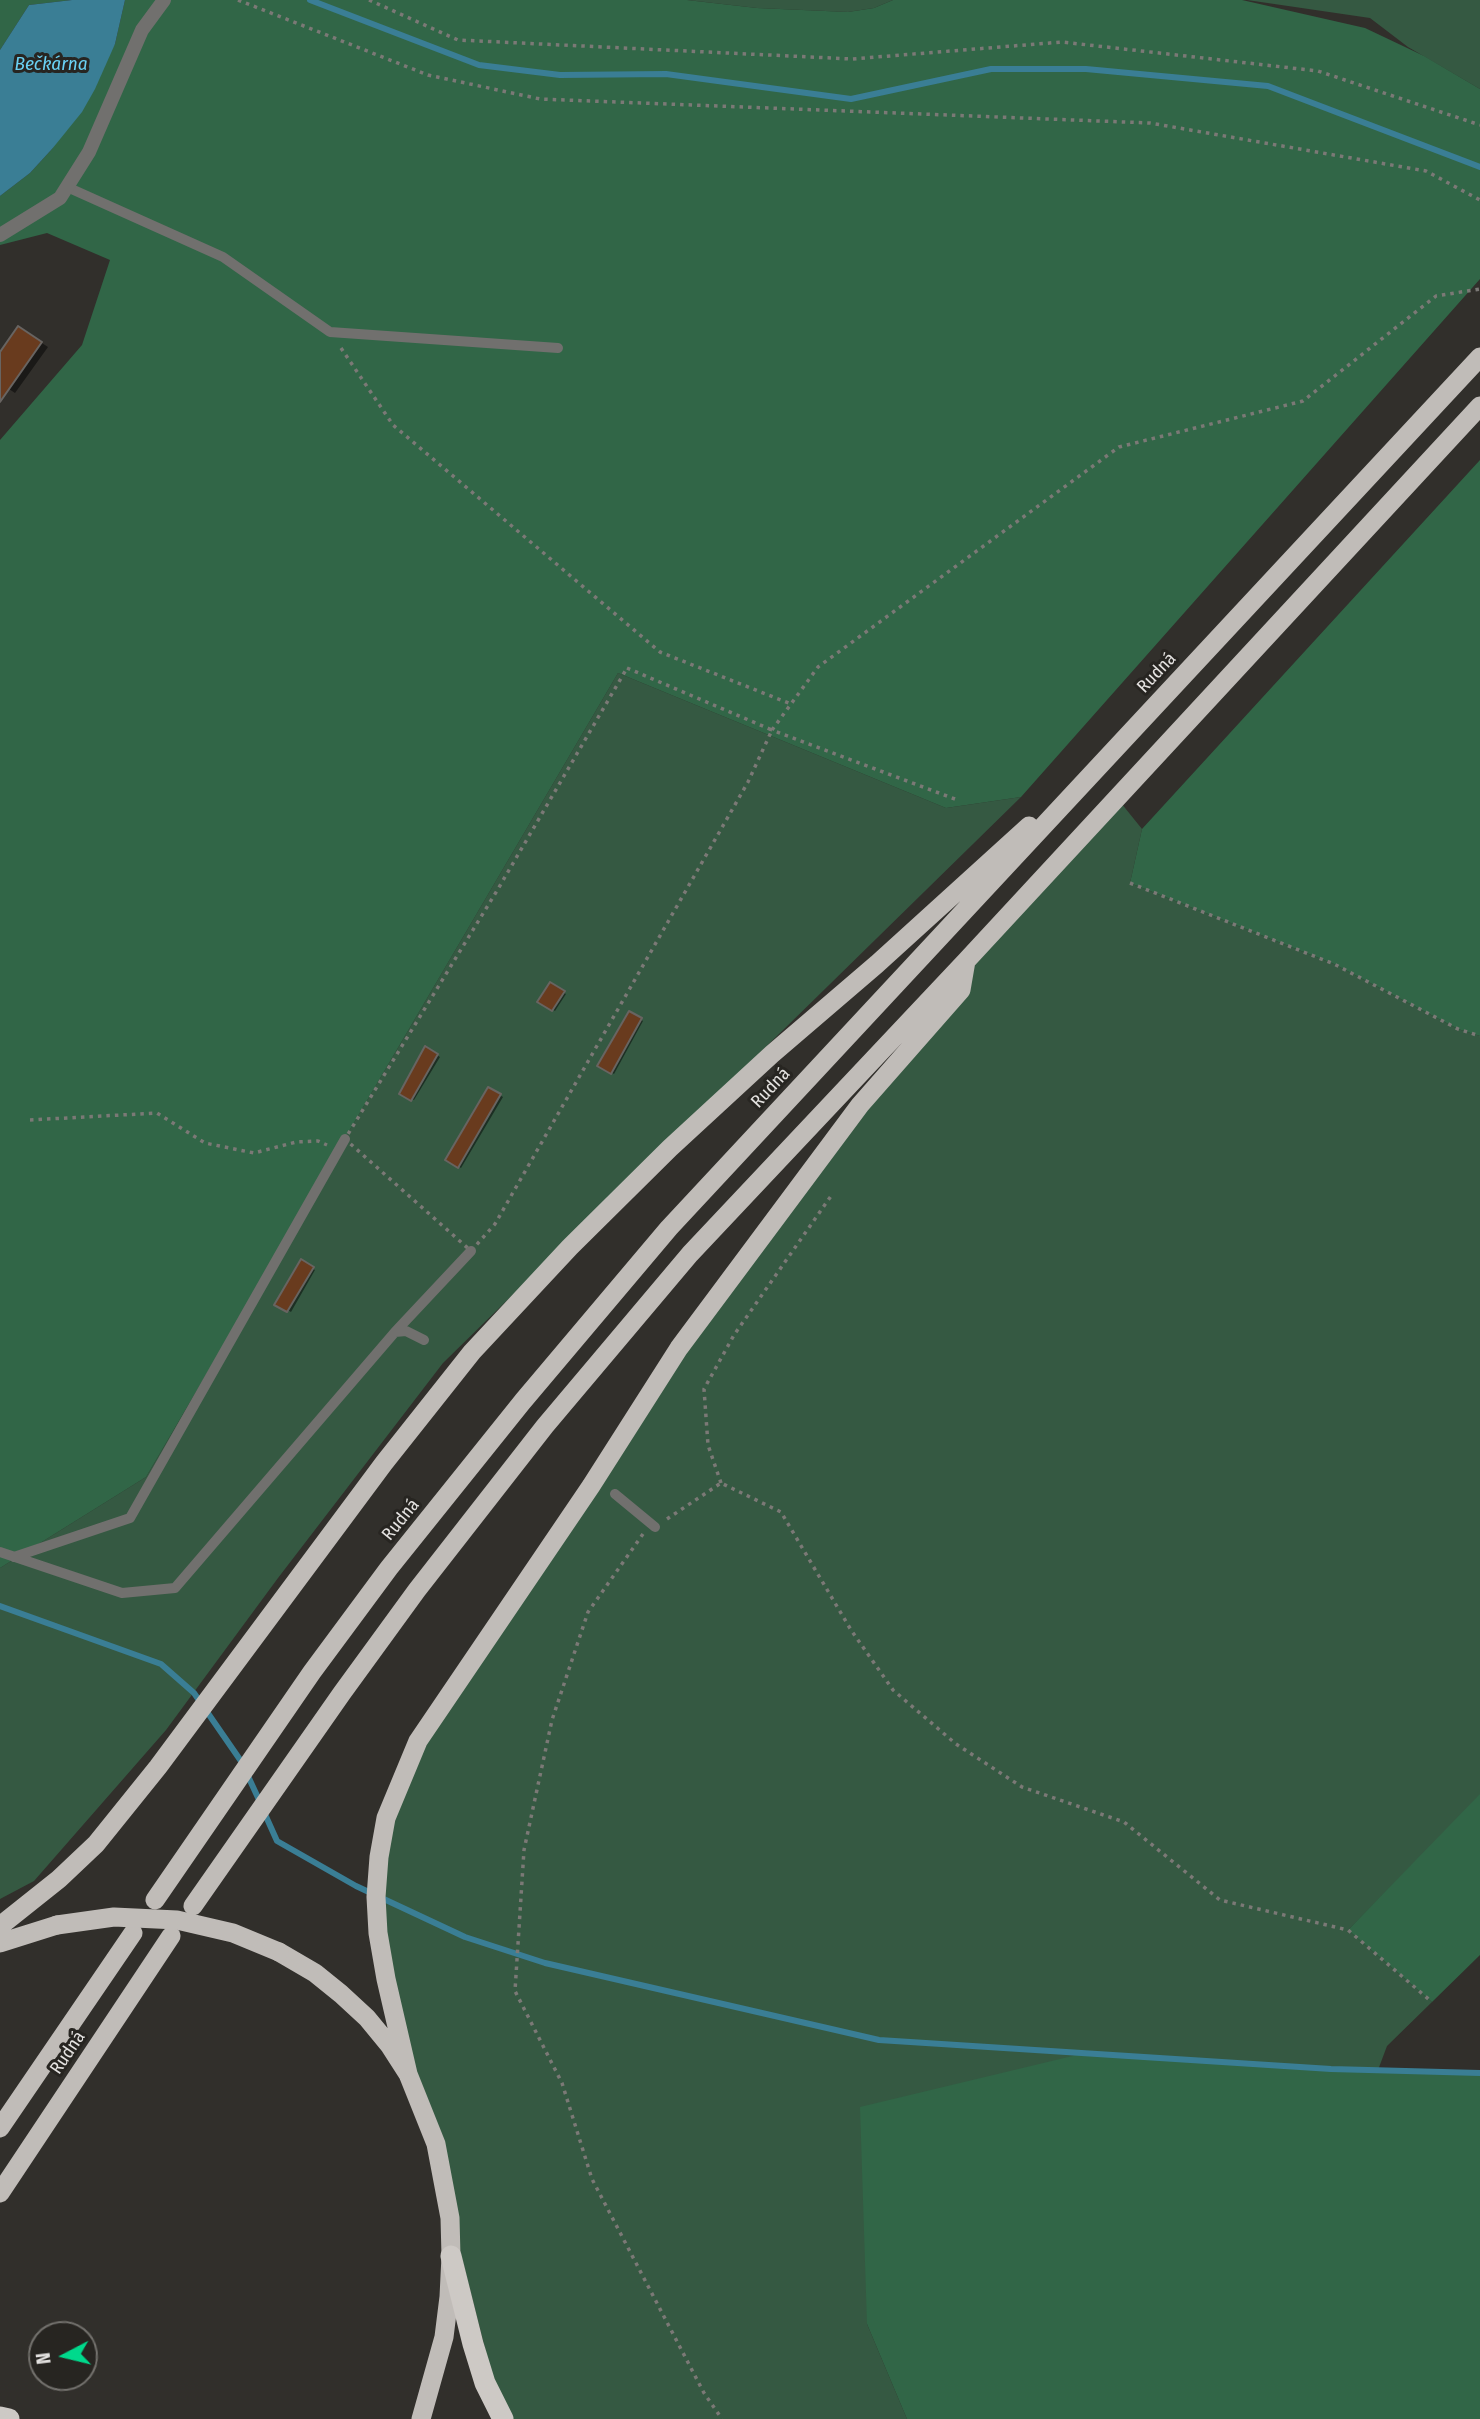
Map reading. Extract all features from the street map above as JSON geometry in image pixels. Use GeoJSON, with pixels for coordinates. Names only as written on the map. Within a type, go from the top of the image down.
{"type":"FeatureCollection","features":[{"type":"Feature","properties":{"kind":"highway","name":"Rudná"},"geometry":{"type":"LineString","coordinates":[[155,1900],[389,1568],[523,1401],[669,1228],[1480,357]]}},
{"type":"Feature","properties":{"kind":"highway"},"geometry":{"type":"LineString","coordinates":[[193,1906],[342,1692],[417,1590],[545,1426],[690,1254],[1480,407]]}},
{"type":"Feature","properties":{"kind":"highway"},"geometry":{"type":"LineString","coordinates":[[0,1926],[59,1880],[96,1844],[158,1767],[400,1443],[472,1352],[570,1247],[670,1148],[772,1054],[877,964],[980,868],[1113,751]]}},
{"type":"Feature","properties":{"kind":"highway"},"geometry":{"type":"LineString","coordinates":[[408,2074],[386,1979],[378,1934],[376,1897],[386,1818],[418,1741],[592,1486],[679,1348],[860,1105],[961,990],[966,961]]}},
{"type":"Feature","properties":{"kind":"highway"},"geometry":{"type":"LineString","coordinates":[[0,1943],[57,1925],[114,1917],[177,1920],[233,1933],[279,1952],[315,1973],[367,2018],[408,2074],[424,2109],[439,2156],[450,2218],[449,2297],[444,2337],[421,2419]]}},
{"type":"Feature","properties":{"kind":"highway","name":"Rudná"},"geometry":{"type":"LineString","coordinates":[[0,2128],[133,1933]]}},
{"type":"Feature","properties":{"kind":"highway","name":"Rudná"},"geometry":{"type":"LineString","coordinates":[[0,2193],[171,1936]]}},
{"type":"Feature","properties":{"kind":"highway"},"geometry":{"type":"LineString","coordinates":[[451,2256],[485,2383],[503,2419]]}},
{"type":"Feature","properties":{"kind":"highway"},"geometry":{"type":"LineString","coordinates":[[0,2417],[9,2419]]}},
{"type":"Feature","properties":{"kind":"street"},"geometry":{"type":"LineString","coordinates":[[0,235],[60,198],[89,152],[142,30],[164,0]]}},
{"type":"Feature","properties":{"kind":"lane"},"geometry":{"type":"LineString","coordinates":[[67,187],[223,257],[330,332],[558,348]]}},
{"type":"Feature","properties":{"kind":"lane"},"geometry":{"type":"LineString","coordinates":[[14,1557],[130,1518],[345,1139]]}},
{"type":"Feature","properties":{"kind":"lane"},"geometry":{"type":"LineString","coordinates":[[0,1552],[122,1593],[175,1588],[395,1332],[471,1251]]}},
{"type":"Feature","properties":{"kind":"lane"},"geometry":{"type":"LineString","coordinates":[[395,1332],[406,1331],[424,1340]]}},
{"type":"Feature","properties":{"kind":"lane"},"geometry":{"type":"LineString","coordinates":[[615,1494],[655,1527]]}},
{"type":"Feature","properties":{"kind":"path"},"geometry":{"type":"LineString","coordinates":[[238,0],[428,75],[540,99],[1150,123],[1426,171],[1480,200]]}},
{"type":"Feature","properties":{"kind":"path"},"geometry":{"type":"LineString","coordinates":[[369,0],[458,40],[852,59],[1076,43],[1318,71],[1480,125]]}},
{"type":"Feature","properties":{"kind":"path"},"geometry":{"type":"LineString","coordinates":[[956,799],[772,730],[627,668],[498,889],[345,1139],[471,1251],[495,1224],[748,782],[772,730],[818,667],[1119,447],[1303,401],[1436,296],[1480,289]]}},
{"type":"Feature","properties":{"kind":"path"},"geometry":{"type":"LineString","coordinates":[[330,332],[393,425],[660,652],[791,704]]}},
{"type":"Feature","properties":{"kind":"path"},"geometry":{"type":"LineString","coordinates":[[1130,883],[1334,964],[1458,1029],[1480,1036]]}},
{"type":"Feature","properties":{"kind":"path"},"geometry":{"type":"LineString","coordinates":[[30,1120],[158,1113],[205,1143],[254,1153],[296,1142],[318,1141],[328,1145]]}},
{"type":"Feature","properties":{"kind":"path"},"geometry":{"type":"LineString","coordinates":[[831,1196],[734,1335],[704,1389],[708,1445],[721,1483],[780,1512],[844,1620],[893,1690],[956,1744],[1022,1787],[1124,1822],[1220,1900],[1348,1930],[1432,2002]]}},
{"type":"Feature","properties":{"kind":"path"},"geometry":{"type":"LineString","coordinates":[[721,1483],[643,1533],[588,1612],[552,1720],[524,1850],[515,1991],[562,2083],[592,2179],[704,2393],[722,2419]]}},
{"type":"Feature","properties":{"kind":"green space"},"geometry":{"type":"Polygon","coordinates":[[[0,0],[72,0],[29,5],[0,50],[0,0]]]}},
{"type":"Feature","properties":{"kind":"green space"},"geometry":{"type":"Polygon","coordinates":[[[125,0],[687,0],[757,8],[848,12],[874,8],[893,0],[1242,0],[1365,28],[1424,56],[1480,89],[1480,279],[1021,797],[946,808],[618,673],[146,1477],[0,1568],[0,440],[82,345],[110,260],[47,233],[0,245],[0,196],[30,173],[52,149],[115,44],[125,0]]]}},
{"type":"Feature","properties":{"kind":"green space"},"geometry":{"type":"Polygon","coordinates":[[[687,0],[893,0],[874,8],[848,12],[757,8],[687,0]]]}},
{"type":"Feature","properties":{"kind":"green space"},"geometry":{"type":"Polygon","coordinates":[[[1247,0],[1480,0],[1480,89],[1408,47],[1370,18],[1247,0]]]}},
{"type":"Feature","properties":{"kind":"green space"},"geometry":{"type":"Polygon","coordinates":[[[1480,460],[1480,1036],[1458,1029],[1334,964],[1130,883],[1142,829],[1480,460]]]}},
{"type":"Feature","properties":{"kind":"green space"},"geometry":{"type":"Polygon","coordinates":[[[618,673],[946,808],[1021,797],[443,1363],[278,1578],[166,1730],[34,1881],[0,1899],[0,1568],[146,1477],[618,673]]]}},
{"type":"Feature","properties":{"kind":"green space"},"geometry":{"type":"Polygon","coordinates":[[[1117,798],[1142,829],[1130,883],[1334,964],[1458,1029],[1480,1036],[1480,1797],[1348,1930],[1432,2002],[1387,2046],[1378,2070],[1331,2069],[867,2324],[907,2419],[503,2419],[424,2109],[376,1897],[401,1778],[591,1486],[966,961],[1117,798]]]}},
{"type":"Feature","properties":{"kind":"green space"},"geometry":{"type":"Polygon","coordinates":[[[1480,1794],[1480,1955],[1432,2002],[1348,1930],[1480,1794]]]}},
{"type":"Feature","properties":{"kind":"green space"},"geometry":{"type":"Polygon","coordinates":[[[1085,2053],[1331,2069],[1480,2073],[1480,2419],[907,2419],[867,2324],[860,2107],[1085,2053]]]}},
{"type":"Feature","properties":{"kind":"water","name":"Bečkárna"},"geometry":{"type":"Polygon","coordinates":[[[72,0],[125,0],[115,44],[82,112],[30,173],[0,196],[0,50],[29,5],[72,0]]]}},
{"type":"Feature","properties":{"kind":"building"},"geometry":{"type":"Polygon","coordinates":[[[18,326],[42,342],[0,402],[0,352],[18,326]]]}},
{"type":"Feature","properties":{"kind":"building"},"geometry":{"type":"Polygon","coordinates":[[[550,982],[565,991],[552,1011],[537,1002],[550,982]]]}},
{"type":"Feature","properties":{"kind":"building"},"geometry":{"type":"Polygon","coordinates":[[[629,1011],[642,1018],[611,1074],[597,1066],[629,1011]]]}},
{"type":"Feature","properties":{"kind":"building"},"geometry":{"type":"Polygon","coordinates":[[[425,1046],[438,1054],[411,1101],[399,1094],[425,1046]]]}},
{"type":"Feature","properties":{"kind":"building"},"geometry":{"type":"Polygon","coordinates":[[[488,1087],[501,1094],[458,1168],[445,1160],[488,1087]]]}},
{"type":"Feature","properties":{"kind":"building"},"geometry":{"type":"Polygon","coordinates":[[[301,1259],[314,1267],[287,1312],[274,1305],[301,1259]]]}},
{"type":"Feature","properties":{"kind":"waterway"},"geometry":{"type":"LineString","coordinates":[[310,0],[479,65],[560,75],[666,74],[851,99],[991,69],[1086,69],[1268,86],[1480,167]]}},
{"type":"Feature","properties":{"kind":"waterway"},"geometry":{"type":"LineString","coordinates":[[0,1606],[161,1664],[194,1693],[243,1764]]}},
{"type":"Feature","properties":{"kind":"waterway"},"geometry":{"type":"LineString","coordinates":[[247,1774],[260,1802]]}},
{"type":"Feature","properties":{"kind":"waterway"},"geometry":{"type":"LineString","coordinates":[[264,1812],[277,1841],[356,1886],[465,1937],[545,1963],[879,2040],[1331,2069],[1480,2073]]}}]}
